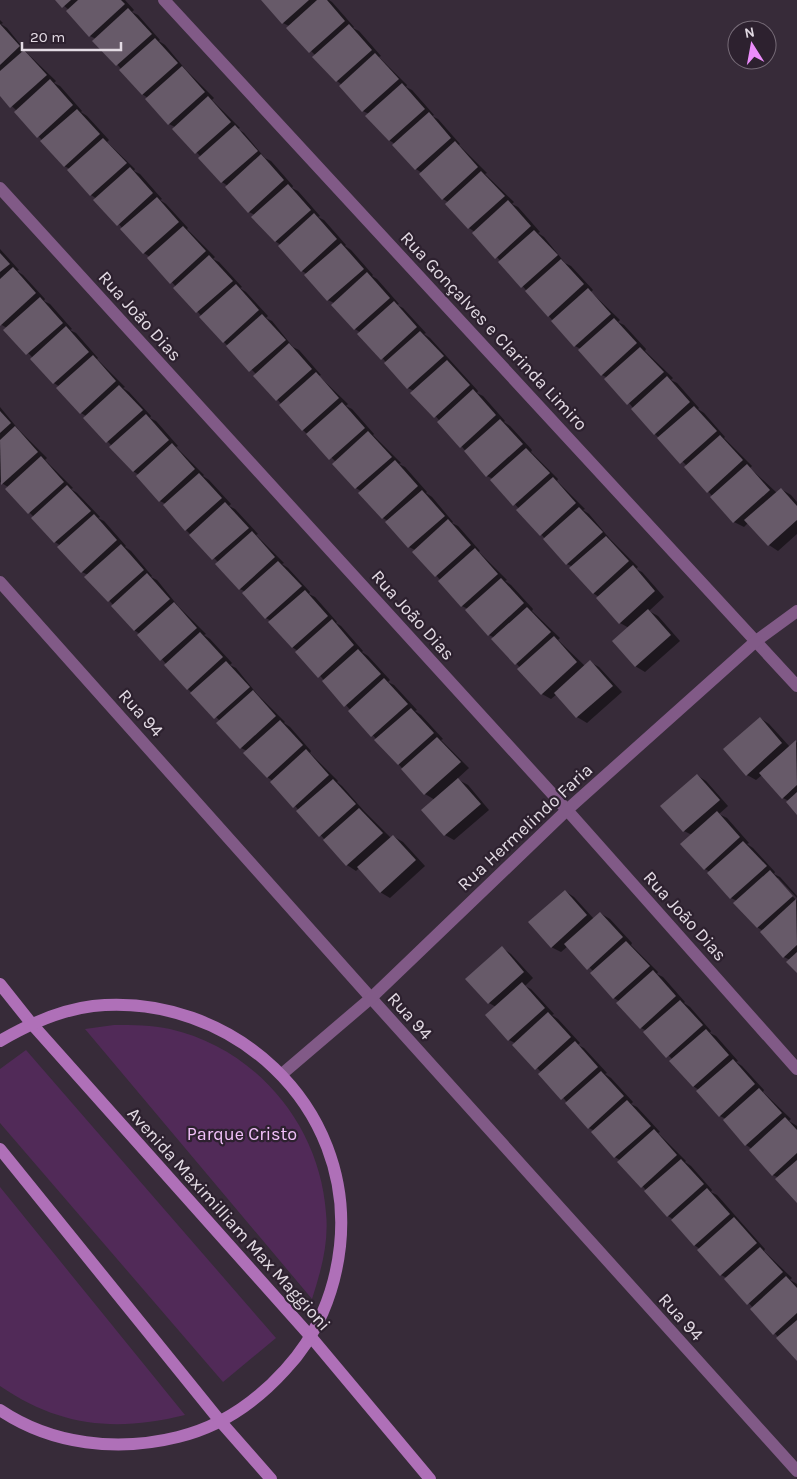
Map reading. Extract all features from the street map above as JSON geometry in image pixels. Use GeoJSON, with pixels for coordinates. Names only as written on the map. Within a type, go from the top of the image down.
{"type":"FeatureCollection","features":[{"type":"Feature","properties":{"kind":"street","name":"Rua Gonçalves e Clarinda Limiro"},"geometry":{"type":"LineString","coordinates":[[164,0],[797,686]]}},
{"type":"Feature","properties":{"kind":"street","name":"Rua João Dias"},"geometry":{"type":"LineString","coordinates":[[0,188],[567,810],[797,1069]]}},
{"type":"Feature","properties":{"kind":"street","name":"Rua 94"},"geometry":{"type":"LineString","coordinates":[[0,582],[797,1471]]}},
{"type":"Feature","properties":{"kind":"street","name":"Rua Hermelindo Faria"},"geometry":{"type":"LineString","coordinates":[[282,1074],[371,998],[567,810],[756,641],[797,610]]}},
{"type":"Feature","properties":{"kind":"street","name":"Avenida Maximilliam Max Maggioni"},"geometry":{"type":"LineString","coordinates":[[0,984],[31,1023],[311,1337],[430,1479]]}},
{"type":"Feature","properties":{"kind":"street"},"geometry":{"type":"LineString","coordinates":[[0,1041],[31,1023],[92,1006],[127,1005],[161,1009],[195,1018],[227,1032],[256,1051],[282,1074],[303,1101],[320,1131],[332,1163],[340,1197],[342,1231],[338,1266],[328,1299],[311,1337],[295,1360],[270,1386],[247,1405],[220,1422],[191,1434],[160,1441],[129,1445],[104,1445],[66,1439],[36,1429],[0,1410]]}},
{"type":"Feature","properties":{"kind":"street"},"geometry":{"type":"LineString","coordinates":[[0,1149],[265,1477]]}},
{"type":"Feature","properties":{"kind":"green space","name":"Parque Cristo"},"geometry":{"type":"Polygon","coordinates":[[[114,1025],[170,1029],[201,1039],[230,1054],[256,1073],[278,1096],[297,1122],[311,1150],[321,1181],[327,1224],[321,1267],[312,1299],[85,1029],[114,1025]]]}},
{"type":"Feature","properties":{"kind":"green space"},"geometry":{"type":"Polygon","coordinates":[[[26,1050],[276,1338],[223,1382],[0,1123],[0,1069],[26,1050]]]}},
{"type":"Feature","properties":{"kind":"green space"},"geometry":{"type":"Polygon","coordinates":[[[0,1187],[185,1415],[135,1423],[89,1422],[67,1418],[45,1410],[22,1400],[0,1386],[0,1187]]]}},
{"type":"Feature","properties":{"kind":"building"},"geometry":{"type":"Polygon","coordinates":[[[55,0],[71,0],[62,8],[55,0]]]}},
{"type":"Feature","properties":{"kind":"building"},"geometry":{"type":"Polygon","coordinates":[[[78,0],[121,0],[125,4],[89,37],[66,11],[78,0]]]}},
{"type":"Feature","properties":{"kind":"building"},"geometry":{"type":"Polygon","coordinates":[[[261,0],[309,0],[282,24],[261,0]]]}},
{"type":"Feature","properties":{"kind":"building"},"geometry":{"type":"Polygon","coordinates":[[[317,0],[327,0],[345,21],[309,53],[286,28],[317,0]]]}},
{"type":"Feature","properties":{"kind":"building"},"geometry":{"type":"Polygon","coordinates":[[[128,8],[152,34],[116,66],[92,41],[128,8]]]}},
{"type":"Feature","properties":{"kind":"building"},"geometry":{"type":"Polygon","coordinates":[[[0,24],[20,46],[0,65],[0,24]]]}},
{"type":"Feature","properties":{"kind":"building"},"geometry":{"type":"Polygon","coordinates":[[[349,24],[372,50],[336,82],[312,57],[349,24]]]}},
{"type":"Feature","properties":{"kind":"building"},"geometry":{"type":"Polygon","coordinates":[[[155,38],[178,63],[142,95],[119,70],[155,38]]]}},
{"type":"Feature","properties":{"kind":"building"},"geometry":{"type":"Polygon","coordinates":[[[24,50],[47,75],[10,108],[0,96],[0,71],[24,50]]]}},
{"type":"Feature","properties":{"kind":"building"},"geometry":{"type":"Polygon","coordinates":[[[375,53],[399,79],[362,112],[339,86],[375,53]]]}},
{"type":"Feature","properties":{"kind":"building"},"geometry":{"type":"Polygon","coordinates":[[[182,66],[205,92],[168,125],[145,99],[182,66]]]}},
{"type":"Feature","properties":{"kind":"building"},"geometry":{"type":"Polygon","coordinates":[[[50,79],[73,105],[37,138],[14,112],[50,79]]]}},
{"type":"Feature","properties":{"kind":"building"},"geometry":{"type":"Polygon","coordinates":[[[402,83],[425,109],[389,141],[365,116],[402,83]]]}},
{"type":"Feature","properties":{"kind":"building"},"geometry":{"type":"Polygon","coordinates":[[[208,96],[231,122],[195,154],[172,129],[208,96]]]}},
{"type":"Feature","properties":{"kind":"building"},"geometry":{"type":"Polygon","coordinates":[[[77,109],[100,134],[64,167],[40,141],[77,109]]]}},
{"type":"Feature","properties":{"kind":"building"},"geometry":{"type":"Polygon","coordinates":[[[429,112],[451,138],[415,170],[392,145],[429,112]]]}},
{"type":"Feature","properties":{"kind":"building"},"geometry":{"type":"Polygon","coordinates":[[[235,125],[258,151],[221,183],[198,158],[235,125]]]}},
{"type":"Feature","properties":{"kind":"building"},"geometry":{"type":"Polygon","coordinates":[[[103,138],[127,163],[90,196],[67,170],[103,138]]]}},
{"type":"Feature","properties":{"kind":"building"},"geometry":{"type":"Polygon","coordinates":[[[455,141],[478,167],[442,200],[419,174],[455,141]]]}},
{"type":"Feature","properties":{"kind":"building"},"geometry":{"type":"Polygon","coordinates":[[[261,154],[284,180],[248,213],[225,187],[261,154]]]}},
{"type":"Feature","properties":{"kind":"building"},"geometry":{"type":"Polygon","coordinates":[[[130,167],[153,193],[117,226],[93,200],[130,167]]]}},
{"type":"Feature","properties":{"kind":"building"},"geometry":{"type":"Polygon","coordinates":[[[481,171],[505,196],[468,229],[445,204],[481,171]]]}},
{"type":"Feature","properties":{"kind":"building"},"geometry":{"type":"Polygon","coordinates":[[[288,184],[311,210],[275,242],[251,217],[288,184]]]}},
{"type":"Feature","properties":{"kind":"building"},"geometry":{"type":"Polygon","coordinates":[[[157,197],[179,222],[143,254],[120,229],[157,197]]]}},
{"type":"Feature","properties":{"kind":"building"},"geometry":{"type":"Polygon","coordinates":[[[508,200],[531,226],[495,259],[472,233],[508,200]]]}},
{"type":"Feature","properties":{"kind":"building"},"geometry":{"type":"Polygon","coordinates":[[[314,213],[337,239],[301,272],[278,246],[314,213]]]}},
{"type":"Feature","properties":{"kind":"building"},"geometry":{"type":"Polygon","coordinates":[[[183,226],[206,251],[170,284],[147,258],[183,226]]]}},
{"type":"Feature","properties":{"kind":"building"},"geometry":{"type":"Polygon","coordinates":[[[534,230],[558,255],[521,288],[498,262],[534,230]]]}},
{"type":"Feature","properties":{"kind":"building"},"geometry":{"type":"Polygon","coordinates":[[[341,243],[364,269],[327,301],[304,275],[341,243]]]}},
{"type":"Feature","properties":{"kind":"building"},"geometry":{"type":"Polygon","coordinates":[[[0,253],[10,264],[0,272],[0,253]]]}},
{"type":"Feature","properties":{"kind":"building"},"geometry":{"type":"Polygon","coordinates":[[[209,255],[233,281],[196,313],[173,288],[209,255]]]}},
{"type":"Feature","properties":{"kind":"building"},"geometry":{"type":"Polygon","coordinates":[[[561,259],[584,284],[548,317],[525,291],[561,259]]]}},
{"type":"Feature","properties":{"kind":"building"},"geometry":{"type":"Polygon","coordinates":[[[13,267],[36,293],[0,326],[0,279],[13,267]]]}},
{"type":"Feature","properties":{"kind":"building"},"geometry":{"type":"Polygon","coordinates":[[[367,272],[390,298],[354,330],[331,305],[367,272]]]}},
{"type":"Feature","properties":{"kind":"building"},"geometry":{"type":"Polygon","coordinates":[[[236,284],[259,310],[223,343],[199,317],[236,284]]]}},
{"type":"Feature","properties":{"kind":"building"},"geometry":{"type":"Polygon","coordinates":[[[588,288],[611,314],[574,347],[551,321],[588,288]]]}},
{"type":"Feature","properties":{"kind":"building"},"geometry":{"type":"Polygon","coordinates":[[[40,297],[63,323],[26,355],[3,330],[40,297]]]}},
{"type":"Feature","properties":{"kind":"building"},"geometry":{"type":"Polygon","coordinates":[[[394,301],[417,327],[381,360],[357,334],[394,301]]]}},
{"type":"Feature","properties":{"kind":"building"},"geometry":{"type":"Polygon","coordinates":[[[262,314],[286,340],[249,372],[226,346],[262,314]]]}},
{"type":"Feature","properties":{"kind":"building"},"geometry":{"type":"Polygon","coordinates":[[[614,318],[637,343],[601,376],[578,350],[614,318]]]}},
{"type":"Feature","properties":{"kind":"building"},"geometry":{"type":"Polygon","coordinates":[[[66,326],[89,352],[53,384],[30,359],[66,326]]]}},
{"type":"Feature","properties":{"kind":"building"},"geometry":{"type":"Polygon","coordinates":[[[420,331],[444,356],[407,389],[384,363],[420,331]]]}},
{"type":"Feature","properties":{"kind":"building"},"geometry":{"type":"Polygon","coordinates":[[[289,343],[312,369],[276,401],[253,376],[289,343]]]}},
{"type":"Feature","properties":{"kind":"building"},"geometry":{"type":"Polygon","coordinates":[[[640,347],[664,372],[627,405],[604,379],[640,347]]]}},
{"type":"Feature","properties":{"kind":"building"},"geometry":{"type":"Polygon","coordinates":[[[93,355],[116,381],[80,414],[56,388],[93,355]]]}},
{"type":"Feature","properties":{"kind":"building"},"geometry":{"type":"Polygon","coordinates":[[[447,360],[470,385],[434,418],[410,393],[447,360]]]}},
{"type":"Feature","properties":{"kind":"building"},"geometry":{"type":"Polygon","coordinates":[[[316,372],[339,398],[302,431],[279,405],[316,372]]]}},
{"type":"Feature","properties":{"kind":"building"},"geometry":{"type":"Polygon","coordinates":[[[667,376],[690,402],[654,435],[631,409],[667,376]]]}},
{"type":"Feature","properties":{"kind":"building"},"geometry":{"type":"Polygon","coordinates":[[[119,385],[143,410],[106,443],[83,418],[119,385]]]}},
{"type":"Feature","properties":{"kind":"building"},"geometry":{"type":"Polygon","coordinates":[[[473,389],[496,415],[460,448],[437,422],[473,389]]]}},
{"type":"Feature","properties":{"kind":"building"},"geometry":{"type":"Polygon","coordinates":[[[342,402],[365,428],[329,460],[306,434],[342,402]]]}},
{"type":"Feature","properties":{"kind":"building"},"geometry":{"type":"Polygon","coordinates":[[[694,406],[717,431],[680,464],[657,438],[694,406]]]}},
{"type":"Feature","properties":{"kind":"building"},"geometry":{"type":"Polygon","coordinates":[[[0,411],[11,423],[0,433],[0,411]]]}},
{"type":"Feature","properties":{"kind":"building"},"geometry":{"type":"Polygon","coordinates":[[[146,414],[169,440],[133,472],[109,447],[146,414]]]}},
{"type":"Feature","properties":{"kind":"building"},"geometry":{"type":"Polygon","coordinates":[[[500,419],[523,444],[486,477],[464,451],[500,419]]]}},
{"type":"Feature","properties":{"kind":"building"},"geometry":{"type":"Polygon","coordinates":[[[15,426],[38,452],[1,485],[0,440],[15,426]]]}},
{"type":"Feature","properties":{"kind":"building"},"geometry":{"type":"Polygon","coordinates":[[[368,431],[392,457],[355,489],[332,464],[368,431]]]}},
{"type":"Feature","properties":{"kind":"building"},"geometry":{"type":"Polygon","coordinates":[[[720,435],[743,460],[707,493],[684,467],[720,435]]]}},
{"type":"Feature","properties":{"kind":"building"},"geometry":{"type":"Polygon","coordinates":[[[172,443],[195,469],[159,502],[136,476],[172,443]]]}},
{"type":"Feature","properties":{"kind":"building"},"geometry":{"type":"Polygon","coordinates":[[[526,448],[550,473],[513,506],[490,480],[526,448]]]}},
{"type":"Feature","properties":{"kind":"building"},"geometry":{"type":"Polygon","coordinates":[[[41,456],[64,482],[28,514],[5,489],[41,456]]]}},
{"type":"Feature","properties":{"kind":"building"},"geometry":{"type":"Polygon","coordinates":[[[395,460],[418,486],[382,519],[358,493],[395,460]]]}},
{"type":"Feature","properties":{"kind":"building"},"geometry":{"type":"Polygon","coordinates":[[[747,464],[770,490],[733,523],[710,497],[747,464]]]}},
{"type":"Feature","properties":{"kind":"building"},"geometry":{"type":"Polygon","coordinates":[[[199,473],[222,498],[185,531],[163,505],[199,473]]]}},
{"type":"Feature","properties":{"kind":"building"},"geometry":{"type":"Polygon","coordinates":[[[553,477],[576,503],[540,536],[516,510],[553,477]]]}},
{"type":"Feature","properties":{"kind":"building"},"geometry":{"type":"Polygon","coordinates":[[[67,485],[91,511],[54,543],[31,518],[67,485]]]}},
{"type":"Feature","properties":{"kind":"building"},"geometry":{"type":"Polygon","coordinates":[[[781,488],[797,506],[797,520],[768,546],[744,520],[781,488]]]}},
{"type":"Feature","properties":{"kind":"building"},"geometry":{"type":"Polygon","coordinates":[[[422,490],[445,516],[408,548],[385,522],[422,490]]]}},
{"type":"Feature","properties":{"kind":"building"},"geometry":{"type":"Polygon","coordinates":[[[225,502],[249,528],[212,560],[189,535],[225,502]]]}},
{"type":"Feature","properties":{"kind":"building"},"geometry":{"type":"Polygon","coordinates":[[[579,507],[603,532],[566,565],[543,539],[579,507]]]}},
{"type":"Feature","properties":{"kind":"building"},"geometry":{"type":"Polygon","coordinates":[[[94,514],[117,540],[81,573],[57,547],[94,514]]]}},
{"type":"Feature","properties":{"kind":"building"},"geometry":{"type":"Polygon","coordinates":[[[448,519],[471,545],[435,577],[412,552],[448,519]]]}},
{"type":"Feature","properties":{"kind":"building"},"geometry":{"type":"Polygon","coordinates":[[[252,531],[275,557],[239,590],[215,564],[252,531]]]}},
{"type":"Feature","properties":{"kind":"building"},"geometry":{"type":"Polygon","coordinates":[[[606,536],[629,561],[593,594],[569,568],[606,536]]]}},
{"type":"Feature","properties":{"kind":"building"},"geometry":{"type":"Polygon","coordinates":[[[121,544],[144,570],[108,602],[84,577],[121,544]]]}},
{"type":"Feature","properties":{"kind":"building"},"geometry":{"type":"Polygon","coordinates":[[[475,548],[498,574],[461,607],[438,581],[475,548]]]}},
{"type":"Feature","properties":{"kind":"building"},"geometry":{"type":"Polygon","coordinates":[[[278,561],[302,586],[265,619],[242,593],[278,561]]]}},
{"type":"Feature","properties":{"kind":"building"},"geometry":{"type":"Polygon","coordinates":[[[633,565],[655,591],[619,624],[596,598],[633,565]]]}},
{"type":"Feature","properties":{"kind":"building"},"geometry":{"type":"Polygon","coordinates":[[[147,573],[170,599],[134,631],[111,606],[147,573]]]}},
{"type":"Feature","properties":{"kind":"building"},"geometry":{"type":"Polygon","coordinates":[[[501,578],[524,603],[488,636],[465,610],[501,578]]]}},
{"type":"Feature","properties":{"kind":"building"},"geometry":{"type":"Polygon","coordinates":[[[305,590],[328,616],[292,648],[268,622],[305,590]]]}},
{"type":"Feature","properties":{"kind":"building"},"geometry":{"type":"Polygon","coordinates":[[[174,602],[197,628],[160,661],[137,635],[174,602]]]}},
{"type":"Feature","properties":{"kind":"building"},"geometry":{"type":"Polygon","coordinates":[[[527,607],[551,632],[515,665],[491,639],[527,607]]]}},
{"type":"Feature","properties":{"kind":"building"},"geometry":{"type":"Polygon","coordinates":[[[648,609],[671,635],[635,667],[612,641],[648,609]]]}},
{"type":"Feature","properties":{"kind":"building"},"geometry":{"type":"Polygon","coordinates":[[[332,619],[354,645],[318,678],[295,652],[332,619]]]}},
{"type":"Feature","properties":{"kind":"building"},"geometry":{"type":"Polygon","coordinates":[[[200,632],[223,657],[187,690],[164,665],[200,632]]]}},
{"type":"Feature","properties":{"kind":"building"},"geometry":{"type":"Polygon","coordinates":[[[554,636],[577,662],[541,695],[517,669],[554,636]]]}},
{"type":"Feature","properties":{"kind":"building"},"geometry":{"type":"Polygon","coordinates":[[[358,649],[381,674],[344,707],[322,681],[358,649]]]}},
{"type":"Feature","properties":{"kind":"building"},"geometry":{"type":"Polygon","coordinates":[[[590,660],[613,686],[576,718],[554,693],[590,660]]]}},
{"type":"Feature","properties":{"kind":"building"},"geometry":{"type":"Polygon","coordinates":[[[226,661],[250,687],[214,719],[190,693],[226,661]]]}},
{"type":"Feature","properties":{"kind":"building"},"geometry":{"type":"Polygon","coordinates":[[[384,678],[408,704],[371,737],[348,711],[384,678]]]}},
{"type":"Feature","properties":{"kind":"building"},"geometry":{"type":"Polygon","coordinates":[[[253,690],[276,716],[240,749],[216,723],[253,690]]]}},
{"type":"Feature","properties":{"kind":"building"},"geometry":{"type":"Polygon","coordinates":[[[411,708],[434,733],[398,765],[374,740],[411,708]]]}},
{"type":"Feature","properties":{"kind":"building"},"geometry":{"type":"Polygon","coordinates":[[[760,717],[782,743],[746,776],[723,749],[760,717]]]}},
{"type":"Feature","properties":{"kind":"building"},"geometry":{"type":"Polygon","coordinates":[[[280,720],[303,745],[267,778],[243,753],[280,720]]]}},
{"type":"Feature","properties":{"kind":"building"},"geometry":{"type":"Polygon","coordinates":[[[437,737],[461,762],[424,795],[401,769],[437,737]]]}},
{"type":"Feature","properties":{"kind":"building"},"geometry":{"type":"Polygon","coordinates":[[[796,740],[797,785],[782,799],[759,773],[796,740]]]}},
{"type":"Feature","properties":{"kind":"building"},"geometry":{"type":"Polygon","coordinates":[[[306,749],[329,775],[293,808],[270,782],[306,749]]]}},
{"type":"Feature","properties":{"kind":"building"},"geometry":{"type":"Polygon","coordinates":[[[697,774],[720,800],[683,832],[660,806],[697,774]]]}},
{"type":"Feature","properties":{"kind":"building"},"geometry":{"type":"Polygon","coordinates":[[[458,778],[481,804],[444,836],[421,810],[458,778]]]}},
{"type":"Feature","properties":{"kind":"building"},"geometry":{"type":"Polygon","coordinates":[[[333,779],[356,804],[319,837],[296,811],[333,779]]]}},
{"type":"Feature","properties":{"kind":"building"},"geometry":{"type":"Polygon","coordinates":[[[797,792],[797,815],[786,802],[797,792]]]}},
{"type":"Feature","properties":{"kind":"building"},"geometry":{"type":"Polygon","coordinates":[[[359,808],[383,833],[346,866],[323,840],[359,808]]]}},
{"type":"Feature","properties":{"kind":"building"},"geometry":{"type":"Polygon","coordinates":[[[717,811],[740,837],[704,870],[680,844],[717,811]]]}},
{"type":"Feature","properties":{"kind":"building"},"geometry":{"type":"Polygon","coordinates":[[[393,835],[416,860],[380,893],[357,867],[393,835]]]}},
{"type":"Feature","properties":{"kind":"building"},"geometry":{"type":"Polygon","coordinates":[[[743,841],[767,866],[730,899],[707,873],[743,841]]]}},
{"type":"Feature","properties":{"kind":"building"},"geometry":{"type":"Polygon","coordinates":[[[770,870],[793,896],[757,928],[733,903],[770,870]]]}},
{"type":"Feature","properties":{"kind":"building"},"geometry":{"type":"Polygon","coordinates":[[[565,890],[587,915],[551,948],[528,922],[565,890]]]}},
{"type":"Feature","properties":{"kind":"building"},"geometry":{"type":"Polygon","coordinates":[[[796,899],[797,945],[783,958],[760,932],[796,899]]]}},
{"type":"Feature","properties":{"kind":"building"},"geometry":{"type":"Polygon","coordinates":[[[600,912],[623,937],[587,970],[564,944],[600,912]]]}},
{"type":"Feature","properties":{"kind":"building"},"geometry":{"type":"Polygon","coordinates":[[[626,941],[650,966],[613,999],[590,973],[626,941]]]}},
{"type":"Feature","properties":{"kind":"building"},"geometry":{"type":"Polygon","coordinates":[[[502,946],[524,972],[488,1004],[465,979],[502,946]]]}},
{"type":"Feature","properties":{"kind":"building"},"geometry":{"type":"Polygon","coordinates":[[[797,952],[797,973],[786,962],[797,952]]]}},
{"type":"Feature","properties":{"kind":"building"},"geometry":{"type":"Polygon","coordinates":[[[653,970],[676,996],[640,1029],[616,1003],[653,970]]]}},
{"type":"Feature","properties":{"kind":"building"},"geometry":{"type":"Polygon","coordinates":[[[522,982],[545,1008],[508,1041],[485,1015],[522,982]]]}},
{"type":"Feature","properties":{"kind":"building"},"geometry":{"type":"Polygon","coordinates":[[[680,1000],[703,1025],[666,1058],[643,1032],[680,1000]]]}},
{"type":"Feature","properties":{"kind":"building"},"geometry":{"type":"Polygon","coordinates":[[[548,1012],[571,1037],[535,1070],[512,1045],[548,1012]]]}},
{"type":"Feature","properties":{"kind":"building"},"geometry":{"type":"Polygon","coordinates":[[[706,1029],[729,1055],[693,1087],[669,1061],[706,1029]]]}},
{"type":"Feature","properties":{"kind":"building"},"geometry":{"type":"Polygon","coordinates":[[[575,1041],[598,1067],[561,1100],[538,1074],[575,1041]]]}},
{"type":"Feature","properties":{"kind":"building"},"geometry":{"type":"Polygon","coordinates":[[[733,1059],[755,1084],[719,1117],[696,1091],[733,1059]]]}},
{"type":"Feature","properties":{"kind":"building"},"geometry":{"type":"Polygon","coordinates":[[[601,1071],[624,1096],[588,1129],[565,1103],[601,1071]]]}},
{"type":"Feature","properties":{"kind":"building"},"geometry":{"type":"Polygon","coordinates":[[[759,1088],[782,1113],[745,1146],[723,1120],[759,1088]]]}},
{"type":"Feature","properties":{"kind":"building"},"geometry":{"type":"Polygon","coordinates":[[[627,1100],[651,1126],[614,1158],[591,1132],[627,1100]]]}},
{"type":"Feature","properties":{"kind":"building"},"geometry":{"type":"Polygon","coordinates":[[[785,1117],[797,1130],[797,1153],[772,1176],[749,1150],[785,1117]]]}},
{"type":"Feature","properties":{"kind":"building"},"geometry":{"type":"Polygon","coordinates":[[[654,1129],[677,1155],[641,1188],[617,1162],[654,1129]]]}},
{"type":"Feature","properties":{"kind":"building"},"geometry":{"type":"Polygon","coordinates":[[[681,1159],[704,1184],[667,1217],[644,1191],[681,1159]]]}},
{"type":"Feature","properties":{"kind":"building"},"geometry":{"type":"Polygon","coordinates":[[[797,1160],[797,1203],[775,1179],[797,1160]]]}},
{"type":"Feature","properties":{"kind":"building"},"geometry":{"type":"Polygon","coordinates":[[[707,1188],[730,1214],[694,1246],[671,1220],[707,1188]]]}},
{"type":"Feature","properties":{"kind":"building"},"geometry":{"type":"Polygon","coordinates":[[[734,1217],[757,1243],[720,1276],[697,1250],[734,1217]]]}},
{"type":"Feature","properties":{"kind":"building"},"geometry":{"type":"Polygon","coordinates":[[[760,1247],[783,1272],[747,1305],[724,1279],[760,1247]]]}},
{"type":"Feature","properties":{"kind":"building"},"geometry":{"type":"Polygon","coordinates":[[[786,1276],[797,1288],[797,1313],[773,1335],[750,1309],[786,1276]]]}},
{"type":"Feature","properties":{"kind":"building"},"geometry":{"type":"Polygon","coordinates":[[[797,1320],[797,1361],[776,1338],[797,1320]]]}}]}
